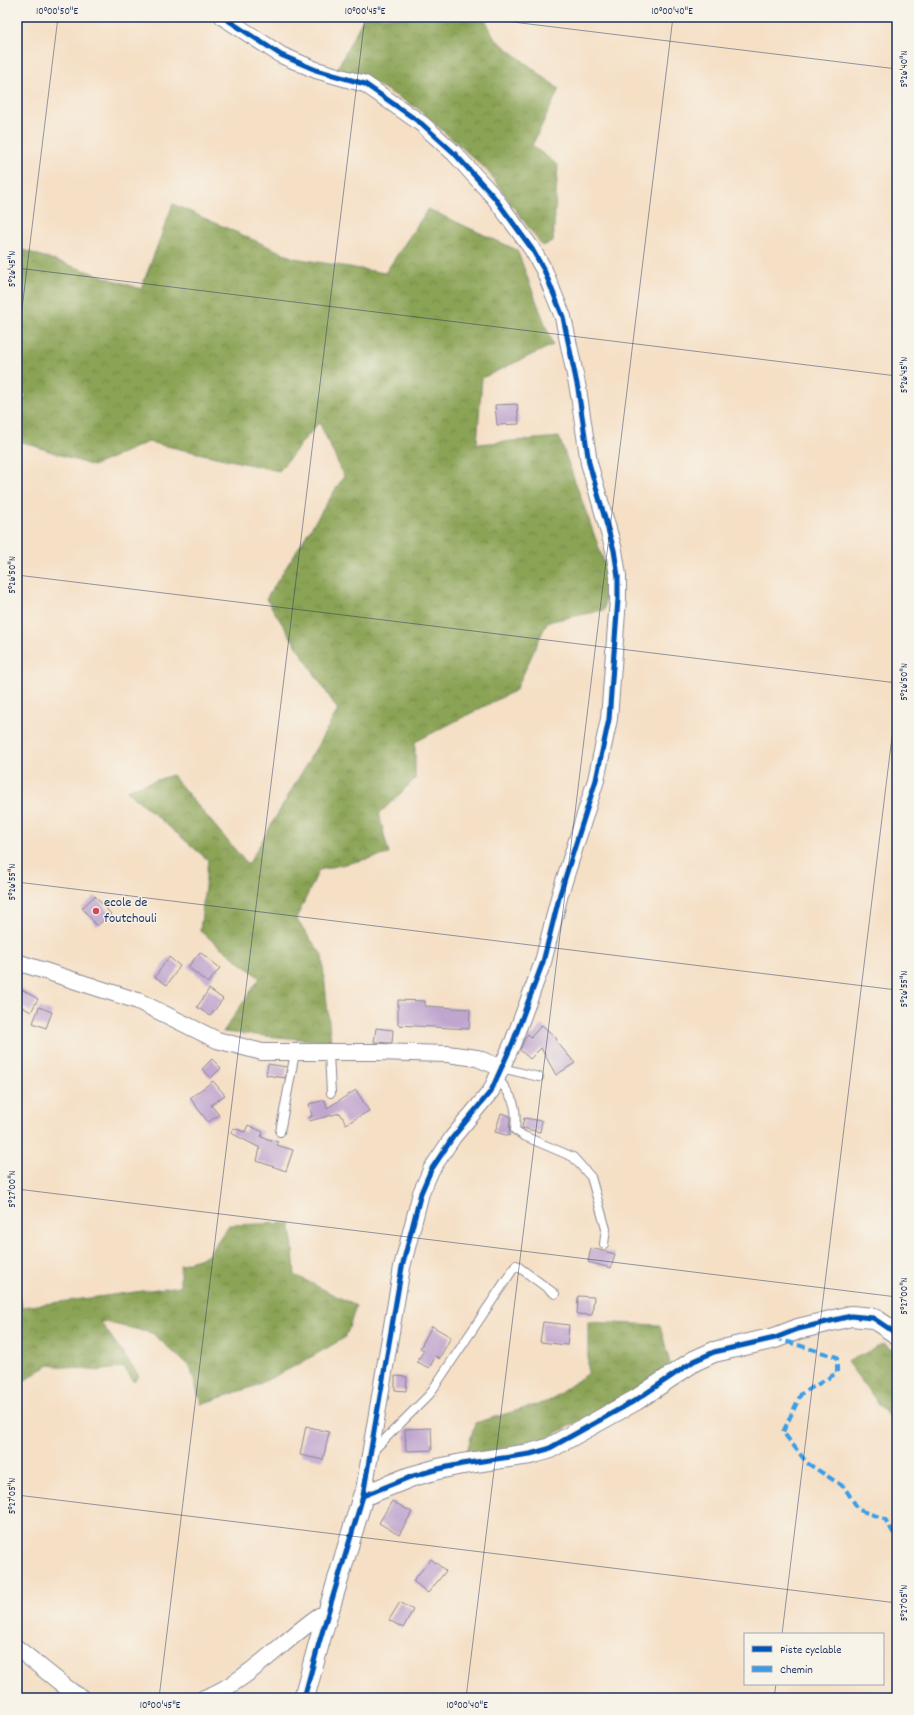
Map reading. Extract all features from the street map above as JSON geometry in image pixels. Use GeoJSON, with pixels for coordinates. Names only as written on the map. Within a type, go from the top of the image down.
{"type":"FeatureCollection","features":[{"type":"Feature","properties":{"kind":"street"},"geometry":{"type":"LineString","coordinates":[[223,17],[281,55],[316,70],[365,84],[422,124],[454,153],[494,197],[532,249],[544,270],[563,317],[578,389],[589,463],[614,550],[618,576],[617,619],[609,718],[596,780],[560,894],[543,962],[499,1072],[484,1100],[453,1137],[431,1170],[421,1193],[402,1267],[363,1496],[304,1698]]}},
{"type":"Feature","properties":{"kind":"street"},"geometry":{"type":"LineString","coordinates":[[17,962],[138,1001],[198,1031],[232,1045],[262,1052],[378,1052],[461,1055],[476,1058],[499,1072]]}},
{"type":"Feature","properties":{"kind":"street"},"geometry":{"type":"LineString","coordinates":[[363,1496],[410,1477],[438,1469],[530,1454],[548,1448],[636,1400],[694,1361],[714,1352],[774,1338],[851,1316],[873,1318],[897,1334]]}},
{"type":"Feature","properties":{"kind":"street"},"geometry":{"type":"LineString","coordinates":[[204,1698],[218,1693],[248,1672],[319,1616],[328,1615]]}},
{"type":"Feature","properties":{"kind":"street"},"geometry":{"type":"LineString","coordinates":[[17,1648],[72,1692],[82,1698]]}},
{"type":"Feature","properties":{"kind":"lane"},"geometry":{"type":"LineString","coordinates":[[329,1052],[331,1093]]}},
{"type":"Feature","properties":{"kind":"lane"},"geometry":{"type":"LineString","coordinates":[[280,1132],[295,1053]]}},
{"type":"Feature","properties":{"kind":"lane"},"geometry":{"type":"LineString","coordinates":[[499,1072],[539,1077]]}},
{"type":"Feature","properties":{"kind":"lane"},"geometry":{"type":"LineString","coordinates":[[499,1072],[510,1094],[517,1114],[515,1130],[524,1136],[573,1157],[591,1177],[606,1228],[604,1244]]}},
{"type":"Feature","properties":{"kind":"lane"},"geometry":{"type":"LineString","coordinates":[[370,1454],[428,1395],[516,1265],[555,1294]]}},
{"type":"Feature","properties":{"kind":"green space"},"geometry":{"type":"Polygon","coordinates":[[[364,17],[484,17],[495,39],[559,89],[532,146],[558,165],[553,242],[542,246],[486,169],[417,108],[368,79],[337,69],[364,17]]]}},
{"type":"Feature","properties":{"kind":"green space"},"geometry":{"type":"Polygon","coordinates":[[[173,204],[294,258],[385,273],[428,209],[517,250],[553,345],[482,378],[477,444],[559,437],[608,573],[604,610],[547,622],[516,690],[415,742],[415,779],[379,814],[389,854],[319,870],[296,919],[322,955],[331,1042],[223,1032],[260,978],[200,931],[208,860],[126,790],[172,775],[248,865],[338,710],[266,599],[344,476],[319,422],[279,471],[148,442],[93,466],[17,440],[17,415],[26,396],[17,385],[17,248],[141,289],[173,204]]]}},
{"type":"Feature","properties":{"kind":"green space"},"geometry":{"type":"Polygon","coordinates":[[[291,1223],[295,1275],[356,1306],[346,1337],[299,1364],[255,1386],[201,1404],[190,1367],[152,1333],[100,1321],[139,1376],[134,1382],[123,1367],[98,1371],[49,1365],[17,1385],[17,1286],[22,1307],[180,1286],[180,1265],[207,1256],[229,1225],[291,1223]]]}},
{"type":"Feature","properties":{"kind":"green space"},"geometry":{"type":"Polygon","coordinates":[[[588,1322],[660,1325],[670,1364],[637,1392],[527,1448],[466,1455],[475,1423],[549,1401],[588,1373],[588,1322]]]}},
{"type":"Feature","properties":{"kind":"green space"},"geometry":{"type":"Polygon","coordinates":[[[884,1344],[897,1354],[897,1428],[847,1362],[884,1344]]]}},
{"type":"Feature","properties":{"kind":"building"},"geometry":{"type":"Polygon","coordinates":[[[517,404],[519,424],[497,425],[495,405],[517,404]]]}},
{"type":"Feature","properties":{"kind":"building","name":"ecole de foutchouli"},"geometry":{"type":"Polygon","coordinates":[[[95,896],[111,914],[97,926],[82,908],[95,896]]]}},
{"type":"Feature","properties":{"kind":"building"},"geometry":{"type":"Polygon","coordinates":[[[200,952],[220,968],[208,983],[188,967],[200,952]]]}},
{"type":"Feature","properties":{"kind":"building"},"geometry":{"type":"Polygon","coordinates":[[[169,957],[180,966],[167,985],[155,977],[169,957]]]}},
{"type":"Feature","properties":{"kind":"building"},"geometry":{"type":"Polygon","coordinates":[[[21,989],[38,999],[31,1012],[17,1004],[17,996],[21,989]]]}},
{"type":"Feature","properties":{"kind":"building"},"geometry":{"type":"Polygon","coordinates":[[[209,989],[223,999],[210,1016],[197,1007],[209,989]]]}},
{"type":"Feature","properties":{"kind":"building"},"geometry":{"type":"Polygon","coordinates":[[[398,1000],[425,1001],[425,1006],[470,1009],[469,1029],[398,1025],[398,1000]]]}},
{"type":"Feature","properties":{"kind":"building"},"geometry":{"type":"Polygon","coordinates":[[[39,1007],[52,1012],[46,1028],[33,1023],[39,1007]]]}},
{"type":"Feature","properties":{"kind":"building"},"geometry":{"type":"Polygon","coordinates":[[[542,1025],[557,1039],[556,1041],[575,1063],[556,1075],[541,1048],[530,1059],[520,1050],[528,1034],[531,1037],[542,1025]]]}},
{"type":"Feature","properties":{"kind":"building"},"geometry":{"type":"Polygon","coordinates":[[[376,1028],[393,1030],[392,1043],[374,1042],[376,1028]]]}},
{"type":"Feature","properties":{"kind":"building"},"geometry":{"type":"Polygon","coordinates":[[[212,1059],[221,1068],[211,1078],[202,1069],[212,1059]]]}},
{"type":"Feature","properties":{"kind":"building"},"geometry":{"type":"Polygon","coordinates":[[[268,1064],[287,1067],[285,1078],[266,1075],[268,1064]]]}},
{"type":"Feature","properties":{"kind":"building"},"geometry":{"type":"Polygon","coordinates":[[[213,1081],[225,1095],[211,1105],[219,1115],[208,1122],[190,1098],[213,1081]]]}},
{"type":"Feature","properties":{"kind":"building"},"geometry":{"type":"Polygon","coordinates":[[[356,1090],[369,1111],[346,1124],[340,1113],[309,1121],[308,1118],[312,1116],[309,1104],[325,1100],[327,1108],[356,1090]]]}},
{"type":"Feature","properties":{"kind":"building"},"geometry":{"type":"Polygon","coordinates":[[[501,1113],[510,1116],[509,1136],[495,1132],[501,1113]]]}},
{"type":"Feature","properties":{"kind":"building"},"geometry":{"type":"Polygon","coordinates":[[[524,1118],[542,1121],[540,1132],[522,1128],[524,1118]]]}},
{"type":"Feature","properties":{"kind":"building"},"geometry":{"type":"Polygon","coordinates":[[[248,1125],[263,1132],[261,1137],[278,1142],[277,1145],[293,1150],[286,1171],[257,1161],[260,1148],[231,1133],[233,1128],[245,1132],[248,1125]]]}},
{"type":"Feature","properties":{"kind":"building"},"geometry":{"type":"Polygon","coordinates":[[[591,1248],[615,1254],[611,1268],[588,1262],[591,1248]]]}},
{"type":"Feature","properties":{"kind":"building"},"geometry":{"type":"Polygon","coordinates":[[[578,1296],[594,1297],[592,1315],[577,1314],[578,1296]]]}},
{"type":"Feature","properties":{"kind":"building"},"geometry":{"type":"Polygon","coordinates":[[[543,1322],[569,1325],[567,1345],[540,1342],[543,1322]]]}},
{"type":"Feature","properties":{"kind":"building"},"geometry":{"type":"Polygon","coordinates":[[[432,1326],[451,1337],[439,1359],[436,1356],[429,1368],[417,1362],[424,1350],[420,1348],[432,1326]]]}},
{"type":"Feature","properties":{"kind":"building"},"geometry":{"type":"Polygon","coordinates":[[[395,1376],[407,1377],[406,1391],[395,1390],[395,1376]]]}},
{"type":"Feature","properties":{"kind":"building"},"geometry":{"type":"Polygon","coordinates":[[[306,1426],[329,1432],[323,1460],[300,1455],[306,1426]]]}},
{"type":"Feature","properties":{"kind":"building"},"geometry":{"type":"Polygon","coordinates":[[[431,1428],[432,1450],[406,1451],[405,1429],[431,1428]]]}},
{"type":"Feature","properties":{"kind":"building"},"geometry":{"type":"Polygon","coordinates":[[[392,1501],[412,1512],[399,1535],[379,1523],[392,1501]]]}},
{"type":"Feature","properties":{"kind":"building"},"geometry":{"type":"Polygon","coordinates":[[[431,1559],[446,1571],[428,1593],[413,1581],[431,1559]]]}},
{"type":"Feature","properties":{"kind":"building"},"geometry":{"type":"Polygon","coordinates":[[[400,1602],[413,1610],[403,1628],[389,1620],[400,1602]]]}},
{"type":"Feature","properties":{"kind":"marked path"},"geometry":{"type":"LineString","coordinates":[[775,1338],[837,1357],[837,1373],[801,1394],[783,1432],[807,1463],[844,1487],[859,1510],[885,1519],[897,1539]]}},
{"type":"Feature","properties":{"kind":"cycle path"},"geometry":{"type":"LineString","coordinates":[[223,17],[281,55],[316,70],[365,84],[422,124],[454,153],[494,197],[532,249],[544,270],[563,317],[578,389],[589,463],[614,550],[618,576],[618,599],[609,719],[596,780],[560,894],[543,962],[513,1042],[491,1091],[453,1137],[431,1170],[421,1193],[402,1267],[363,1496],[304,1698]]}},
{"type":"Feature","properties":{"kind":"cycle path"},"geometry":{"type":"LineString","coordinates":[[363,1496],[410,1477],[438,1469],[530,1454],[548,1449],[636,1400],[694,1361],[714,1352],[775,1338],[798,1329],[851,1316],[873,1318],[897,1334]]}},
{"type":"Feature","properties":{"kind":"place","name":"ecole de foutchouli"},"geometry":{"type":"Point","coordinates":[96,911]}}]}
